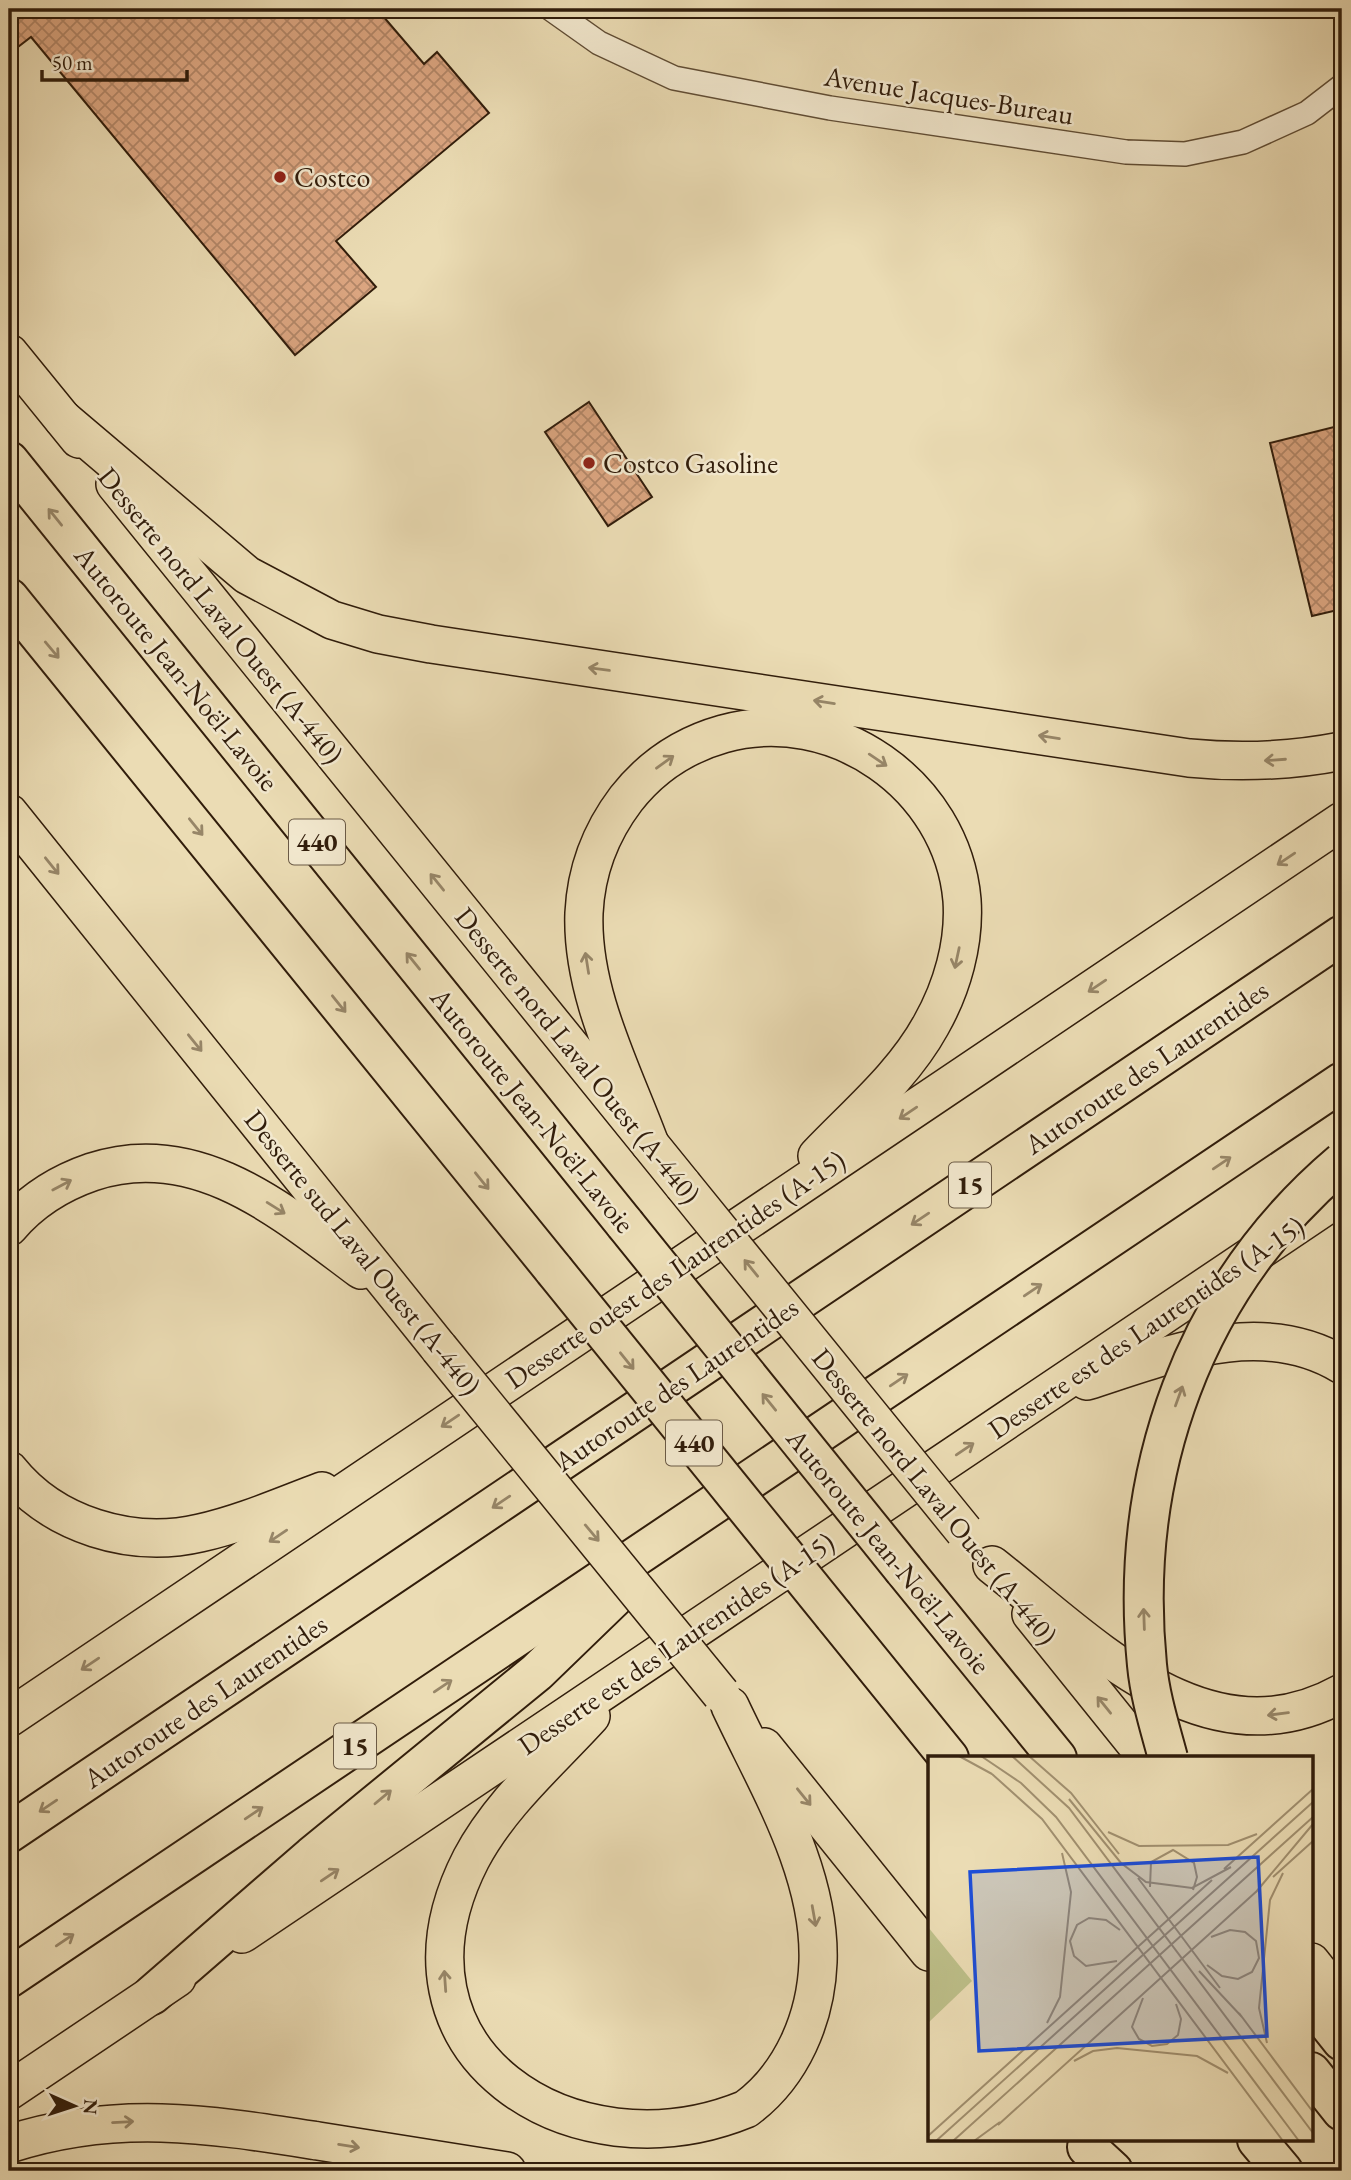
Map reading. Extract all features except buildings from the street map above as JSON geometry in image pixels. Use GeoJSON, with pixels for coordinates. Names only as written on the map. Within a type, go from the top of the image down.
{"type":"FeatureCollection","features":[{"type":"Feature","properties":{"kind":"highway","name":"Autoroute Jean-Noël-Lavoie"},"geometry":{"type":"LineString","coordinates":[[9,460],[1055,1756]]}},
{"type":"Feature","properties":{"kind":"highway","name":"440"},"geometry":{"type":"LineString","coordinates":[[9,598],[947,1756]]}},
{"type":"Feature","properties":{"kind":"highway","name":"Autoroute des Laurentides"},"geometry":{"type":"LineString","coordinates":[[9,1833],[1342,935]]}},
{"type":"Feature","properties":{"kind":"highway","name":"15"},"geometry":{"type":"LineString","coordinates":[[9,1978],[1342,1082]]}},
{"type":"Feature","properties":{"kind":"highway"},"geometry":{"type":"LineString","coordinates":[[1168,1756],[1147,1668],[1143,1572],[1155,1475],[1167,1430],[1208,1324],[1234,1283],[1280,1222],[1342,1162]]}},
{"type":"Feature","properties":{"kind":"highway"},"geometry":{"type":"LineString","coordinates":[[152,1995],[312,1856],[537,1672],[701,1514]]}},
{"type":"Feature","properties":{"kind":"highway"},"geometry":{"type":"LineString","coordinates":[[1312,2003],[1342,2042]]}},
{"type":"Feature","properties":{"kind":"highway"},"geometry":{"type":"LineString","coordinates":[[1312,2073],[1342,2111]]}},
{"type":"Feature","properties":{"kind":"highway"},"geometry":{"type":"LineString","coordinates":[[1259,2142],[1283,2171]]}},
{"type":"Feature","properties":{"kind":"main road","name":"Desserte nord Laval Ouest (A-440)"},"geometry":{"type":"LineString","coordinates":[[9,352],[1145,1756]]}},
{"type":"Feature","properties":{"kind":"main road"},"geometry":{"type":"LineString","coordinates":[[63,419],[247,575],[309,610],[356,629],[431,644],[1189,758],[1251,762],[1342,751]]}},
{"type":"Feature","properties":{"kind":"main road"},"geometry":{"type":"LineString","coordinates":[[650,1144],[598,1007],[586,956],[586,895],[601,841],[621,806],[645,777],[676,754],[710,738],[743,730],[778,727],[812,732],[849,743],[896,773],[926,804],[937,821],[947,841],[960,884],[962,917],[959,951],[941,1006],[910,1058],[771,1205]]}},
{"type":"Feature","properties":{"kind":"main road","name":"Desserte sud Laval Ouest (A-440)"},"geometry":{"type":"LineString","coordinates":[[9,813],[928,1951]]}},
{"type":"Feature","properties":{"kind":"main road","name":"Desserte ouest des Laurentides (A-15)"},"geometry":{"type":"LineString","coordinates":[[9,1718],[1342,821]]}},
{"type":"Feature","properties":{"kind":"main road"},"geometry":{"type":"LineString","coordinates":[[9,1227],[44,1195],[102,1169],[147,1163],[192,1168],[233,1183],[274,1206],[399,1298]]}},
{"type":"Feature","properties":{"kind":"main road","name":"Desserte est des Laurentides (A-15)"},"geometry":{"type":"LineString","coordinates":[[9,2091],[1342,1195]]}},
{"type":"Feature","properties":{"kind":"main road"},"geometry":{"type":"LineString","coordinates":[[1046,1394],[1187,1349],[1225,1342],[1287,1346],[1320,1354],[1342,1365]]}},
{"type":"Feature","properties":{"kind":"main road"},"geometry":{"type":"LineString","coordinates":[[9,1470],[44,1503],[80,1523],[120,1534],[160,1538],[220,1528],[376,1471]]}},
{"type":"Feature","properties":{"kind":"main road"},"geometry":{"type":"LineString","coordinates":[[992,1565],[1130,1673],[1186,1703],[1228,1714],[1253,1716],[1294,1712],[1342,1693]]}},
{"type":"Feature","properties":{"kind":"main road"},"geometry":{"type":"LineString","coordinates":[[624,1679],[507,1806],[478,1846],[451,1911],[444,1961],[446,1996],[453,2025],[464,2053],[480,2077],[499,2099],[534,2125],[584,2146],[609,2151],[651,2151],[685,2143],[718,2129],[756,2102],[772,2086],[785,2068],[805,2029],[813,2005],[818,1961],[809,1892],[796,1851],[726,1700]]}},
{"type":"Feature","properties":{"kind":"main road"},"geometry":{"type":"LineString","coordinates":[[1312,1963],[1342,2001]]}},
{"type":"Feature","properties":{"kind":"main road"},"geometry":{"type":"LineString","coordinates":[[9,2144],[85,2125],[161,2121],[215,2125],[507,2171]]}},
{"type":"Feature","properties":{"kind":"street","name":"Avenue Jacques-Bureau"},"geometry":{"type":"LineString","coordinates":[[551,9],[599,43],[674,78],[830,108],[1126,152],[1185,154],[1243,142],[1307,113],[1342,86]]}},
{"type":"Feature","properties":{"kind":"place","name":"Costco"},"geometry":{"type":"Point","coordinates":[280,177]}},
{"type":"Feature","properties":{"kind":"place","name":"Costco Gasoline"},"geometry":{"type":"Point","coordinates":[589,463]}}]}
